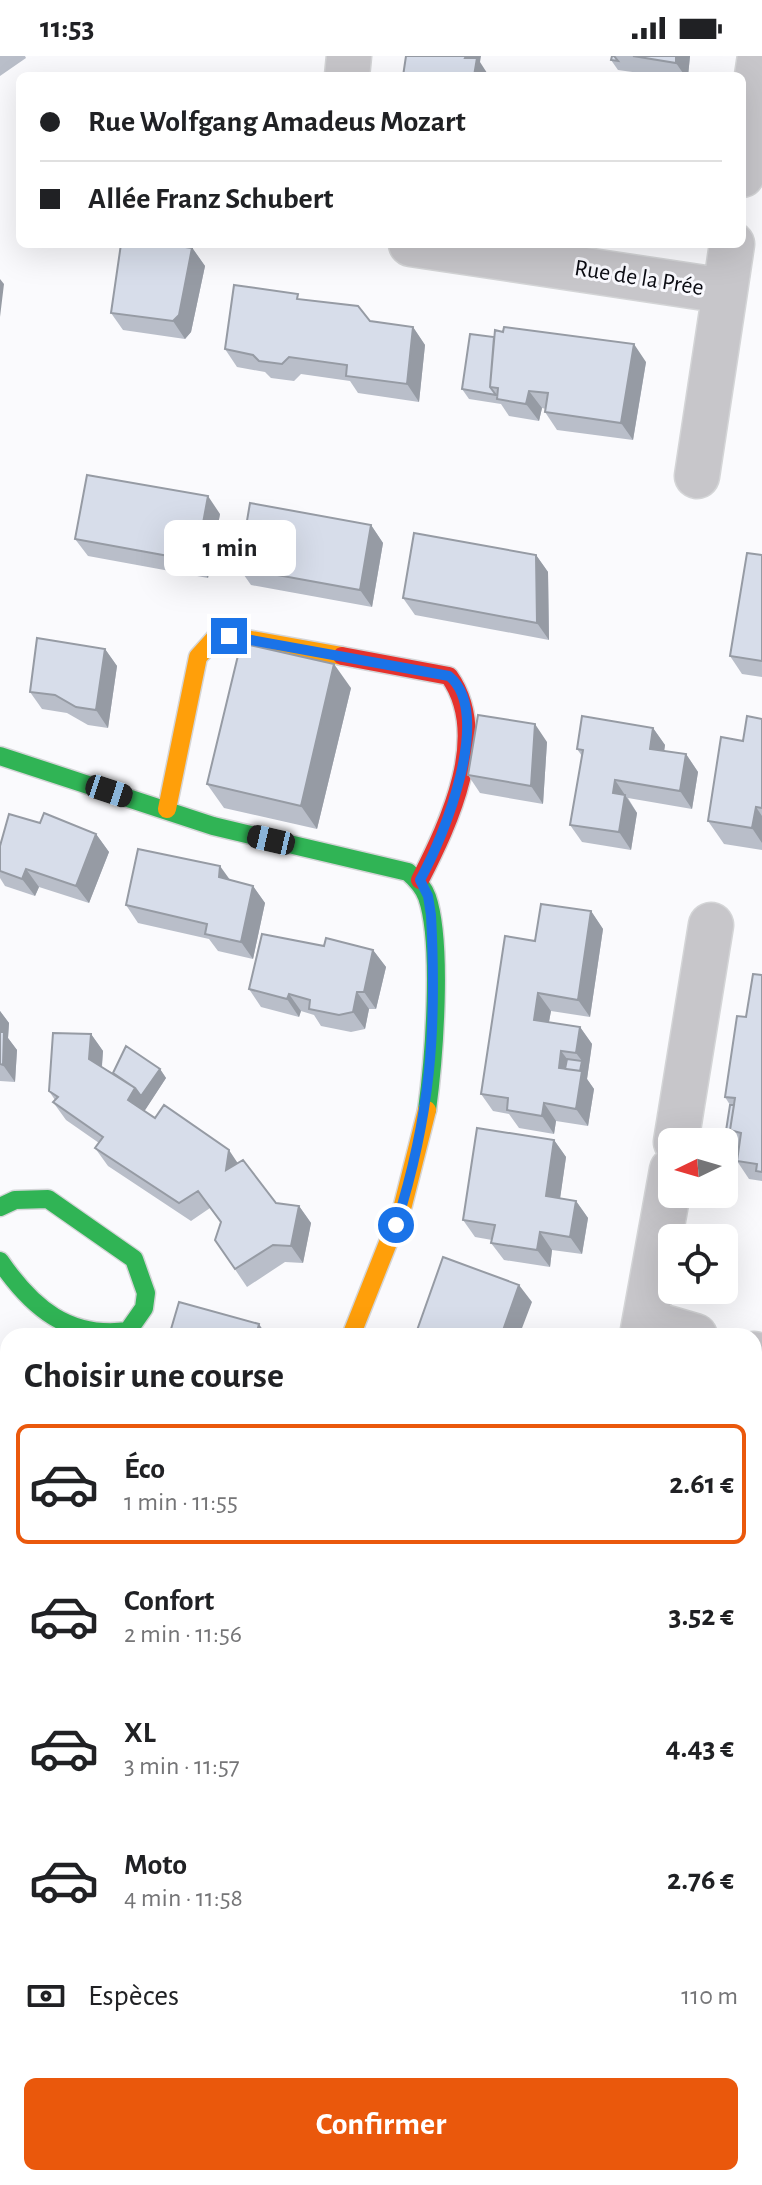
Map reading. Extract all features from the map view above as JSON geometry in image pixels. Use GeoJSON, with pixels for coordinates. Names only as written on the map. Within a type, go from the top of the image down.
{"type":"FeatureCollection","features":[{"type":"Feature","properties":{"kind":"street"},"geometry":{"type":"LineString","coordinates":[[746,149],[760,56]]}},
{"type":"Feature","properties":{"kind":"street","name":"Rue de la Prée"},"geometry":{"type":"LineString","coordinates":[[438,248],[725,291]]}},
{"type":"Feature","properties":{"kind":"street","name":"Rue de la Prée"},"geometry":{"type":"LineString","coordinates":[[697,476],[731,248]]}},
{"type":"Feature","properties":{"kind":"street"},"geometry":{"type":"LineString","coordinates":[[167,809],[198,657],[215,638],[229,636],[449,676],[460,686],[469,716],[448,824],[420,880]]}},
{"type":"Feature","properties":{"kind":"street"},"geometry":{"type":"LineString","coordinates":[[0,756],[213,826],[408,872],[420,880],[428,896],[434,978],[427,1106],[417,1159],[396,1225],[354,1328]]}},
{"type":"Feature","properties":{"kind":"street"},"geometry":{"type":"LineString","coordinates":[[678,1128],[711,925]]}},
{"type":"Feature","properties":{"kind":"street"},"geometry":{"type":"LineString","coordinates":[[0,1207],[15,1200],[48,1199],[134,1259],[146,1293],[144,1308],[130,1328]]}},
{"type":"Feature","properties":{"kind":"street"},"geometry":{"type":"LineString","coordinates":[[645,1328],[666,1208]]}},
{"type":"Feature","properties":{"kind":"street"},"geometry":{"type":"LineString","coordinates":[[0,1261],[16,1287],[41,1313],[60,1322],[87,1328]]}},
{"type":"Feature","properties":{"kind":"building"},"geometry":{"type":"Polygon","coordinates":[[[406,56],[477,58],[475,72],[404,72],[406,56]]]}},
{"type":"Feature","properties":{"kind":"building"},"geometry":{"type":"Polygon","coordinates":[[[633,56],[676,56],[676,63],[633,56]]]}},
{"type":"Feature","properties":{"kind":"building"},"geometry":{"type":"Polygon","coordinates":[[[120,248],[192,248],[179,315],[173,321],[111,313],[120,248]]]}},
{"type":"Feature","properties":{"kind":"building"},"geometry":{"type":"Polygon","coordinates":[[[234,285],[298,294],[297,299],[358,306],[370,321],[413,327],[407,384],[346,376],[347,365],[289,357],[282,364],[259,361],[253,355],[225,349],[234,285]]]}},
{"type":"Feature","properties":{"kind":"building"},"geometry":{"type":"Polygon","coordinates":[[[504,327],[634,344],[621,423],[545,412],[548,393],[529,391],[526,404],[497,399],[498,388],[490,387],[495,330],[503,332],[504,327]]]}},
{"type":"Feature","properties":{"kind":"building"},"geometry":{"type":"Polygon","coordinates":[[[470,334],[494,337],[490,387],[496,395],[462,389],[470,334]]]}},
{"type":"Feature","properties":{"kind":"building"},"geometry":{"type":"Polygon","coordinates":[[[87,475],[208,496],[196,561],[75,539],[87,475]]]}},
{"type":"Feature","properties":{"kind":"building"},"geometry":{"type":"Polygon","coordinates":[[[250,503],[371,525],[360,590],[239,568],[250,503]]]}},
{"type":"Feature","properties":{"kind":"building"},"geometry":{"type":"Polygon","coordinates":[[[414,533],[536,555],[537,623],[403,598],[414,533]]]}},
{"type":"Feature","properties":{"kind":"building"},"geometry":{"type":"Polygon","coordinates":[[[747,553],[762,555],[762,661],[730,656],[747,553]]]}},
{"type":"Feature","properties":{"kind":"building"},"geometry":{"type":"Polygon","coordinates":[[[37,638],[105,649],[96,710],[76,707],[55,695],[30,692],[37,638]]]}},
{"type":"Feature","properties":{"kind":"building"},"geometry":{"type":"Polygon","coordinates":[[[241,643],[334,664],[301,806],[207,784],[241,643]]]}},
{"type":"Feature","properties":{"kind":"building"},"geometry":{"type":"Polygon","coordinates":[[[478,715],[535,724],[531,786],[468,775],[478,715]]]}},
{"type":"Feature","properties":{"kind":"building"},"geometry":{"type":"Polygon","coordinates":[[[582,716],[653,728],[650,749],[686,754],[680,791],[615,780],[613,793],[625,795],[619,832],[570,825],[583,750],[577,749],[582,716]]]}},
{"type":"Feature","properties":{"kind":"building"},"geometry":{"type":"Polygon","coordinates":[[[747,716],[762,719],[762,808],[756,807],[752,828],[708,821],[721,737],[743,741],[747,716]]]}},
{"type":"Feature","properties":{"kind":"building"},"geometry":{"type":"Polygon","coordinates":[[[44,813],[96,834],[76,886],[26,869],[22,879],[0,871],[0,846],[9,814],[40,823],[44,813]]]}},
{"type":"Feature","properties":{"kind":"building"},"geometry":{"type":"Polygon","coordinates":[[[138,849],[220,866],[219,877],[253,886],[241,942],[205,934],[207,924],[126,905],[138,849]]]}},
{"type":"Feature","properties":{"kind":"building"},"geometry":{"type":"Polygon","coordinates":[[[541,904],[591,911],[578,1000],[538,993],[534,1020],[580,1027],[576,1053],[561,1051],[559,1068],[582,1071],[576,1109],[544,1103],[542,1116],[507,1110],[508,1098],[481,1094],[505,936],[535,941],[541,904]]]}},
{"type":"Feature","properties":{"kind":"building"},"geometry":{"type":"Polygon","coordinates":[[[262,934],[324,946],[326,938],[373,950],[364,992],[357,992],[353,1012],[339,1015],[309,1009],[310,1000],[289,994],[287,999],[249,989],[262,934]]]}},
{"type":"Feature","properties":{"kind":"building"},"geometry":{"type":"Polygon","coordinates":[[[753,974],[762,975],[762,1172],[756,1171],[757,1164],[738,1161],[741,1133],[738,1128],[730,1128],[735,1098],[725,1097],[737,1016],[746,1017],[753,974]]]}},
{"type":"Feature","properties":{"kind":"building"},"geometry":{"type":"Polygon","coordinates":[[[0,1032],[4,1032],[3,1065],[0,1064],[0,1032]]]}},
{"type":"Feature","properties":{"kind":"building"},"geometry":{"type":"Polygon","coordinates":[[[53,1033],[91,1034],[89,1059],[135,1088],[128,1100],[155,1118],[164,1105],[229,1150],[226,1170],[243,1160],[276,1203],[299,1206],[291,1246],[273,1245],[235,1269],[215,1240],[221,1222],[198,1191],[179,1203],[95,1148],[103,1137],[53,1102],[58,1097],[49,1091],[53,1033]]]}},
{"type":"Feature","properties":{"kind":"building"},"geometry":{"type":"Polygon","coordinates":[[[126,1046],[160,1069],[141,1096],[113,1073],[126,1046]]]}},
{"type":"Feature","properties":{"kind":"building"},"geometry":{"type":"Polygon","coordinates":[[[567,1059],[582,1061],[580,1071],[565,1069],[567,1059]]]}},
{"type":"Feature","properties":{"kind":"building"},"geometry":{"type":"Polygon","coordinates":[[[730,1105],[734,1105],[730,1128],[726,1128],[730,1105]]]}},
{"type":"Feature","properties":{"kind":"building"},"geometry":{"type":"Polygon","coordinates":[[[477,1128],[554,1140],[546,1196],[576,1201],[570,1237],[540,1232],[537,1250],[491,1243],[495,1225],[463,1220],[477,1128]]]}},
{"type":"Feature","properties":{"kind":"building"},"geometry":{"type":"Polygon","coordinates":[[[443,1257],[519,1285],[504,1328],[418,1328],[443,1257]]]}},
{"type":"Feature","properties":{"kind":"building"},"geometry":{"type":"Polygon","coordinates":[[[179,1302],[259,1324],[258,1328],[171,1328],[179,1302]]]}},
{"type":"Feature","properties":{"kind":"traffic: fast"},"geometry":{"type":"LineString","coordinates":[[0,756],[213,826],[408,872],[427,897],[435,943],[434,1032],[427,1110]]}},
{"type":"Feature","properties":{"kind":"traffic: fast"},"geometry":{"type":"LineString","coordinates":[[0,1207],[15,1200],[48,1199],[134,1259],[146,1293],[144,1308],[130,1328]]}},
{"type":"Feature","properties":{"kind":"traffic: fast"},"geometry":{"type":"LineString","coordinates":[[0,1261],[39,1306],[54,1317],[81,1328]]}},
{"type":"Feature","properties":{"kind":"traffic: slow"},"geometry":{"type":"LineString","coordinates":[[167,809],[198,657],[215,638],[229,636],[342,656]]}},
{"type":"Feature","properties":{"kind":"traffic: slow"},"geometry":{"type":"LineString","coordinates":[[354,1328],[403,1205],[427,1110]]}},
{"type":"Feature","properties":{"kind":"traffic: jam"},"geometry":{"type":"LineString","coordinates":[[342,656],[449,676],[461,699],[466,725],[461,779],[443,832],[420,880]]}},
{"type":"Feature","properties":{"kind":"route"},"geometry":{"type":"LineString","coordinates":[[229,636],[449,676],[460,686],[466,699],[469,716],[453,807],[434,855],[420,880],[428,896],[431,915],[433,1046],[427,1106],[417,1159],[396,1225]]}}]}
